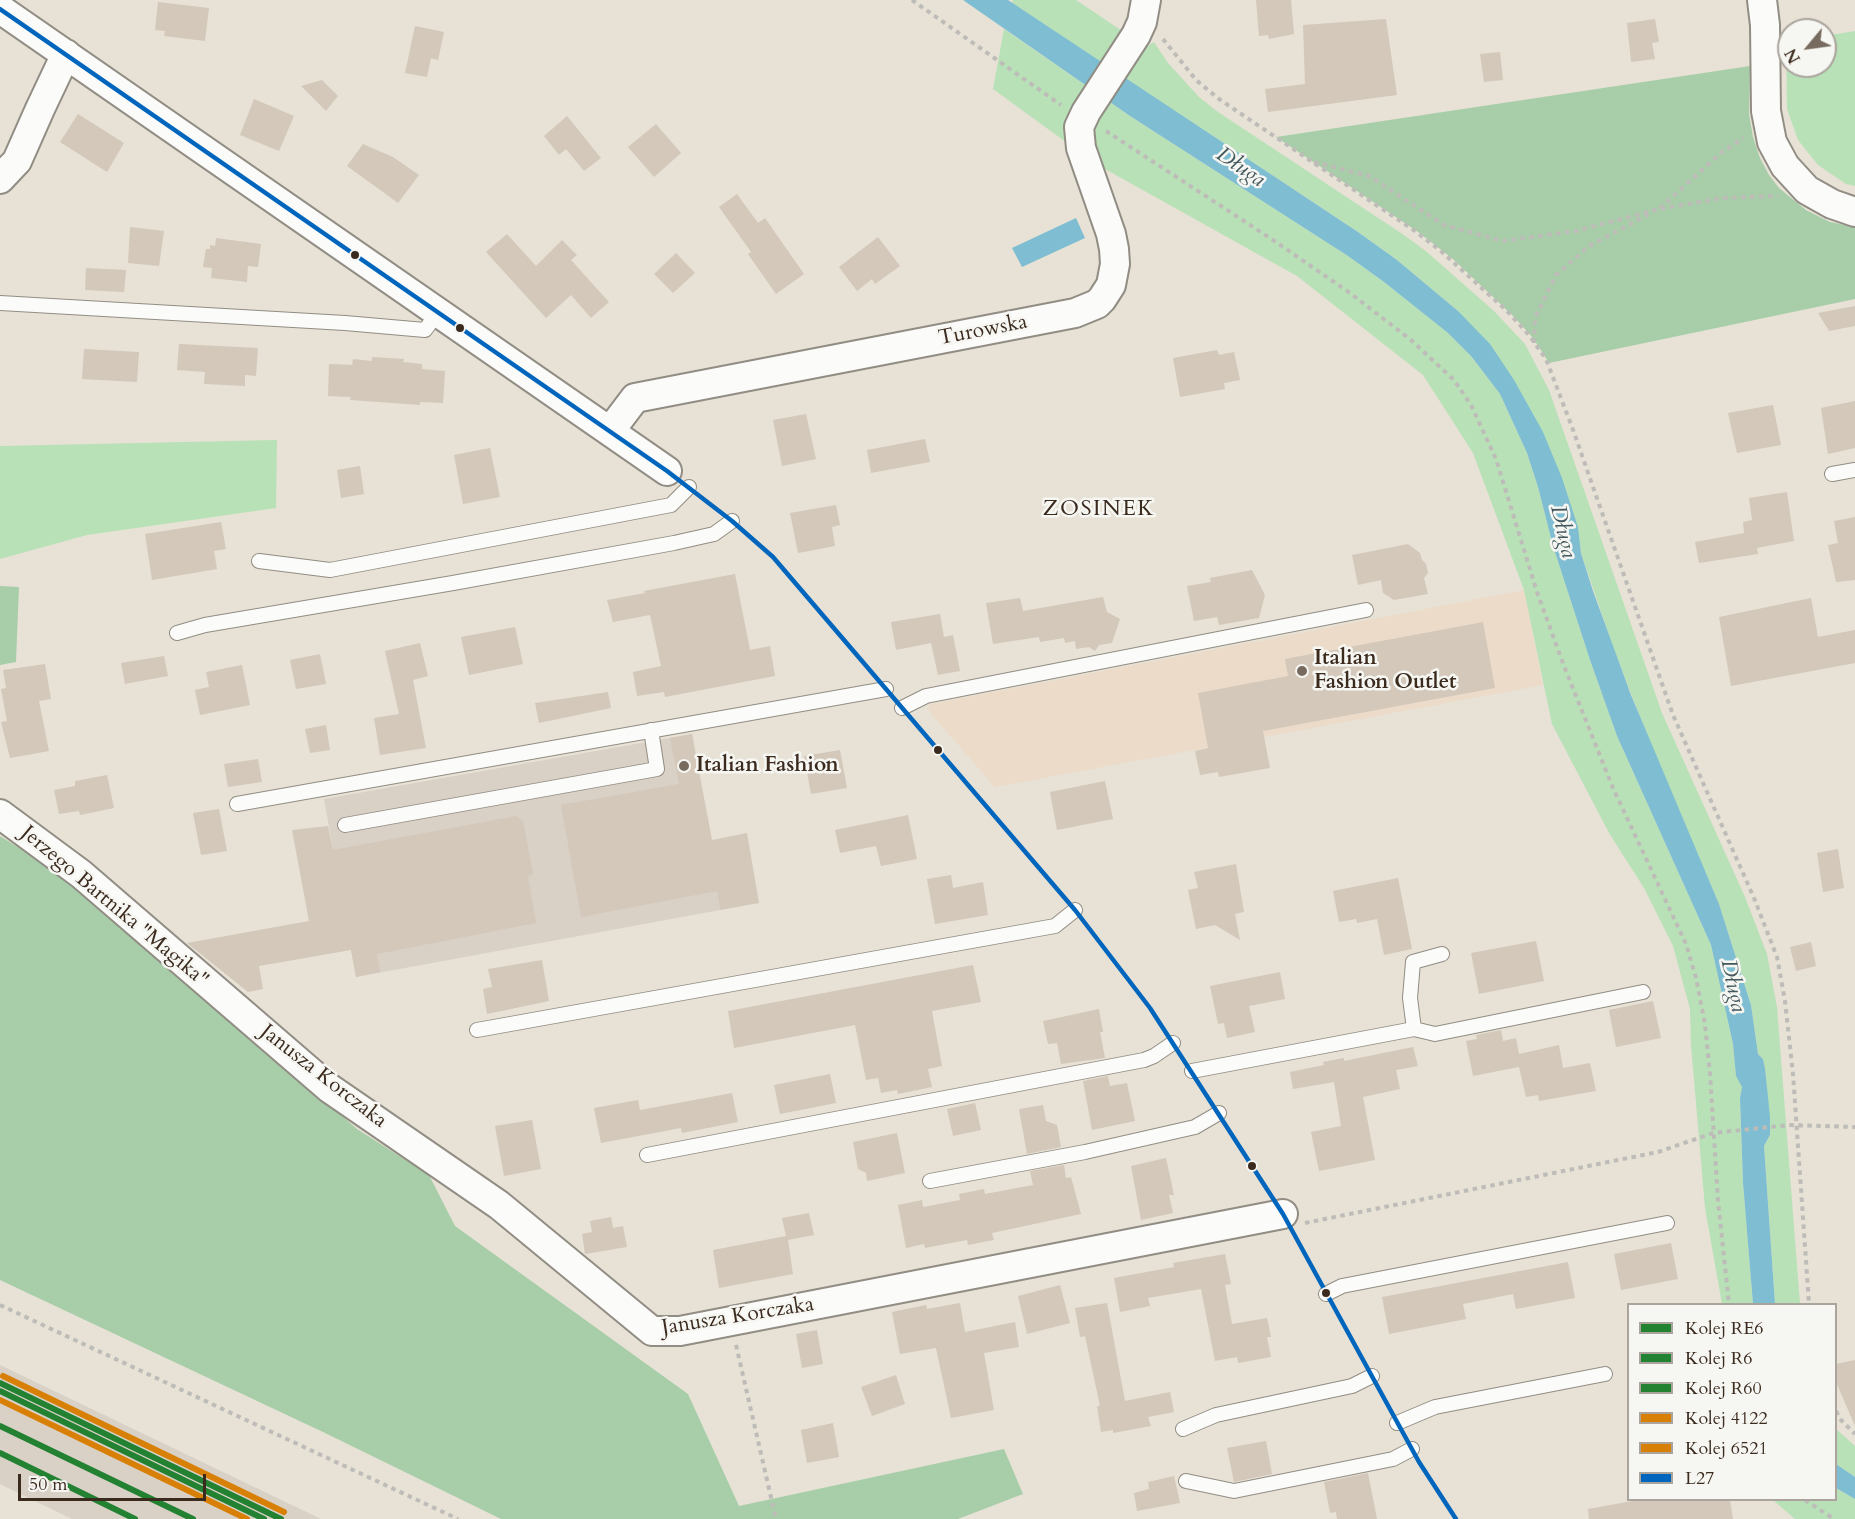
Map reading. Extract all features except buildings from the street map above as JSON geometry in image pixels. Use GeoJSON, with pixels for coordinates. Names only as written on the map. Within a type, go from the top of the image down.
{"type":"FeatureCollection","features":[{"type":"Feature","properties":{"kind":"street"},"geometry":{"type":"LineString","coordinates":[[1762,0],[1765,25],[1766,94],[1760,130],[1796,180],[1820,198],[1855,212]]}},
{"type":"Feature","properties":{"kind":"street"},"geometry":{"type":"LineString","coordinates":[[1083,116],[1139,28],[1145,6]]}},
{"type":"Feature","properties":{"kind":"street"},"geometry":{"type":"LineString","coordinates":[[0,9],[439,311],[678,479]]}},
{"type":"Feature","properties":{"kind":"street"},"geometry":{"type":"LineString","coordinates":[[0,180],[17,161],[66,54]]}},
{"type":"Feature","properties":{"kind":"street","name":"Turowska"},"geometry":{"type":"LineString","coordinates":[[610,431],[634,398],[1087,310],[1107,294],[1115,264],[1111,234],[1083,156],[1079,133],[1083,116]]}},
{"type":"Feature","properties":{"kind":"street","name":"Jerzego Bartnika \"Magika\""},"geometry":{"type":"LineString","coordinates":[[0,813],[81,874],[227,1001]]}},
{"type":"Feature","properties":{"kind":"street","name":"Janusza Korczaka"},"geometry":{"type":"LineString","coordinates":[[227,1001],[329,1088],[499,1205],[652,1331],[680,1331],[1293,1219]]}},
{"type":"Feature","properties":{"kind":"lane"},"geometry":{"type":"LineString","coordinates":[[0,303],[333,322],[425,330],[439,311]]}},
{"type":"Feature","properties":{"kind":"lane"},"geometry":{"type":"LineString","coordinates":[[1832,474],[1855,470]]}},
{"type":"Feature","properties":{"kind":"lane"},"geometry":{"type":"LineString","coordinates":[[259,561],[330,570],[671,506],[678,479]]}},
{"type":"Feature","properties":{"kind":"lane"},"geometry":{"type":"LineString","coordinates":[[177,633],[205,625],[674,543],[714,534],[732,521]]}},
{"type":"Feature","properties":{"kind":"lane"},"geometry":{"type":"LineString","coordinates":[[902,708],[926,696],[1366,610]]}},
{"type":"Feature","properties":{"kind":"lane"},"geometry":{"type":"LineString","coordinates":[[237,804],[886,689]]}},
{"type":"Feature","properties":{"kind":"lane"},"geometry":{"type":"LineString","coordinates":[[345,825],[657,769],[651,730]]}},
{"type":"Feature","properties":{"kind":"lane"},"geometry":{"type":"LineString","coordinates":[[477,1030],[1055,926],[1075,910]]}},
{"type":"Feature","properties":{"kind":"lane"},"geometry":{"type":"LineString","coordinates":[[1414,1029],[1410,998],[1413,962],[1442,954]]}},
{"type":"Feature","properties":{"kind":"lane"},"geometry":{"type":"LineString","coordinates":[[1192,1071],[1414,1029],[1435,1034],[1643,992]]}},
{"type":"Feature","properties":{"kind":"lane"},"geometry":{"type":"LineString","coordinates":[[647,1155],[1144,1060],[1173,1043]]}},
{"type":"Feature","properties":{"kind":"lane"},"geometry":{"type":"LineString","coordinates":[[930,1181],[1074,1154],[1195,1127],[1219,1113]]}},
{"type":"Feature","properties":{"kind":"lane"},"geometry":{"type":"LineString","coordinates":[[1326,1294],[1342,1286],[1667,1223]]}},
{"type":"Feature","properties":{"kind":"lane"},"geometry":{"type":"LineString","coordinates":[[1397,1423],[1435,1407],[1605,1374]]}},
{"type":"Feature","properties":{"kind":"lane"},"geometry":{"type":"LineString","coordinates":[[1183,1429],[1216,1415],[1352,1386],[1372,1376]]}},
{"type":"Feature","properties":{"kind":"lane"},"geometry":{"type":"LineString","coordinates":[[1186,1481],[1234,1491],[1393,1459],[1412,1449]]}},
{"type":"Feature","properties":{"kind":"path"},"geometry":{"type":"LineString","coordinates":[[912,0],[1094,124],[1273,240],[1350,293],[1411,340],[1454,380],[1472,405],[1496,459],[1538,592],[1589,729],[1618,798],[1686,944],[1696,978],[1705,1024],[1729,1303]]}},
{"type":"Feature","properties":{"kind":"path"},"geometry":{"type":"LineString","coordinates":[[1145,6],[1177,58],[1196,80],[1219,99],[1433,245],[1507,311],[1546,359],[1673,715],[1754,898],[1777,957],[1785,1001],[1809,1303]]}},
{"type":"Feature","properties":{"kind":"path"},"geometry":{"type":"LineString","coordinates":[[1534,343],[1535,318],[1556,275],[1588,246],[1659,209],[1722,152],[1760,130]]}},
{"type":"Feature","properties":{"kind":"path"},"geometry":{"type":"LineString","coordinates":[[1309,161],[1369,176],[1444,225],[1503,241],[1576,231],[1659,209],[1724,198],[1788,196]]}},
{"type":"Feature","properties":{"kind":"path"},"geometry":{"type":"LineString","coordinates":[[1293,1219],[1658,1152],[1713,1133],[1789,1125],[1855,1127]]}},
{"type":"Feature","properties":{"kind":"path"},"geometry":{"type":"LineString","coordinates":[[0,1305],[458,1519]]}},
{"type":"Feature","properties":{"kind":"path"},"geometry":{"type":"LineString","coordinates":[[730,1321],[776,1519]]}},
{"type":"Feature","properties":{"kind":"path"},"geometry":{"type":"LineString","coordinates":[[1837,1413],[1855,1434]]}},
{"type":"Feature","properties":{"kind":"path"},"geometry":{"type":"LineString","coordinates":[[1806,1501],[1833,1519]]}},
{"type":"Feature","properties":{"kind":"shaded area"},"geometry":{"type":"Polygon","coordinates":[[[1524,590],[1543,685],[995,787],[927,709],[931,704],[1524,590]]]}},
{"type":"Feature","properties":{"kind":"shaded area"},"geometry":{"type":"Polygon","coordinates":[[[692,734],[720,910],[356,977],[324,799],[692,734]]]}},
{"type":"Feature","properties":{"kind":"shaded area"},"geometry":{"type":"Polygon","coordinates":[[[0,1365],[321,1519],[72,1519],[0,1484],[0,1365]]]}},
{"type":"Feature","properties":{"kind":"green space"},"geometry":{"type":"Polygon","coordinates":[[[1013,0],[1076,0],[1146,47],[1154,42],[1168,63],[1199,97],[1427,252],[1494,311],[1525,344],[1549,390],[1662,713],[1745,897],[1767,954],[1777,1007],[1800,1303],[1775,1303],[1764,1146],[1770,1135],[1765,1068],[1763,1059],[1758,1054],[1751,1005],[1719,904],[1654,753],[1613,647],[1581,553],[1578,527],[1458,311],[1397,260],[1358,232],[1012,3],[1013,0]]]}},
{"type":"Feature","properties":{"kind":"green space"},"geometry":{"type":"Polygon","coordinates":[[[1004,29],[1130,116],[1348,256],[1384,282],[1448,333],[1471,356],[1500,394],[1527,453],[1553,546],[1617,736],[1711,945],[1733,1044],[1736,1075],[1742,1087],[1740,1098],[1743,1183],[1753,1303],[1722,1303],[1705,1208],[1690,1009],[1673,946],[1644,888],[1609,833],[1552,724],[1524,590],[1473,453],[1423,375],[1297,276],[1096,164],[993,89],[1004,29]]]}},
{"type":"Feature","properties":{"kind":"green space"},"geometry":{"type":"Polygon","coordinates":[[[1855,31],[1855,186],[1846,184],[1818,165],[1798,140],[1787,109],[1787,78],[1837,78],[1837,34],[1855,31]]]}},
{"type":"Feature","properties":{"kind":"green space"},"geometry":{"type":"Polygon","coordinates":[[[1750,66],[1749,114],[1753,137],[1769,175],[1779,188],[1806,210],[1830,222],[1855,227],[1855,299],[1549,363],[1533,338],[1514,317],[1453,259],[1418,232],[1276,137],[1750,66]]]}},
{"type":"Feature","properties":{"kind":"green space"},"geometry":{"type":"Polygon","coordinates":[[[277,440],[276,508],[87,535],[0,559],[0,446],[277,440]]]}},
{"type":"Feature","properties":{"kind":"green space"},"geometry":{"type":"Polygon","coordinates":[[[0,586],[19,587],[16,662],[0,665],[0,586]]]}},
{"type":"Feature","properties":{"kind":"green space"},"geometry":{"type":"Polygon","coordinates":[[[0,836],[32,856],[108,914],[357,1129],[429,1175],[455,1226],[688,1394],[739,1506],[1004,1449],[1023,1494],[958,1519],[501,1519],[323,1432],[0,1280],[0,836]]]}},
{"type":"Feature","properties":{"kind":"green space"},"geometry":{"type":"Polygon","coordinates":[[[1837,1430],[1855,1446],[1855,1477],[1837,1465],[1837,1430]]]}},
{"type":"Feature","properties":{"kind":"green space"},"geometry":{"type":"Polygon","coordinates":[[[1837,1489],[1855,1499],[1855,1519],[1795,1519],[1774,1501],[1837,1501],[1837,1489]]]}},
{"type":"Feature","properties":{"kind":"water","name":"Długa"},"geometry":{"type":"Polygon","coordinates":[[[963,0],[1008,0],[1397,260],[1458,311],[1490,344],[1514,380],[1543,432],[1562,478],[1578,527],[1581,553],[1593,591],[1631,695],[1719,904],[1751,1005],[1758,1054],[1763,1059],[1765,1068],[1770,1117],[1770,1135],[1764,1146],[1775,1303],[1753,1303],[1743,1183],[1740,1098],[1742,1087],[1736,1076],[1733,1044],[1711,945],[1617,736],[1553,546],[1527,453],[1500,394],[1471,356],[1448,333],[1384,282],[1348,256],[1130,116],[963,0]]]}},
{"type":"Feature","properties":{"kind":"water"},"geometry":{"type":"Polygon","coordinates":[[[1076,218],[1085,238],[1022,267],[1012,248],[1076,218]]]}},
{"type":"Feature","properties":{"kind":"water"},"geometry":{"type":"Polygon","coordinates":[[[1837,1465],[1855,1477],[1855,1499],[1837,1489],[1837,1465]]]}},
{"type":"Feature","properties":{"kind":"rail line","name":"4122"},"geometry":{"type":"LineString","coordinates":[[3,1376],[284,1512]]}},
{"type":"Feature","properties":{"kind":"rail line","name":"RE6"},"geometry":{"type":"LineString","coordinates":[[0,1383],[281,1519]]}},
{"type":"Feature","properties":{"kind":"rail line","name":"R6"},"geometry":{"type":"LineString","coordinates":[[0,1391],[264,1519]]}},
{"type":"Feature","properties":{"kind":"rail line","name":"6521"},"geometry":{"type":"LineString","coordinates":[[0,1400],[247,1519]]}},
{"type":"Feature","properties":{"kind":"rail line","name":"R60"},"geometry":{"type":"LineString","coordinates":[[0,1426],[193,1519]]}},
{"type":"Feature","properties":{"kind":"rail line","name":"R6"},"geometry":{"type":"LineString","coordinates":[[0,1453],[135,1519]]}},
{"type":"Feature","properties":{"kind":"transit line","name":"L27"},"geometry":{"type":"LineString","coordinates":[[0,9],[667,471],[732,521],[773,557],[1075,910],[1150,1008],[1283,1214],[1419,1462],[1456,1519]]}},
{"type":"Feature","properties":{"kind":"place","name":"Italian Fashion Outlet"},"geometry":{"type":"Point","coordinates":[1302,671]}},
{"type":"Feature","properties":{"kind":"place","name":"Italian Fashion"},"geometry":{"type":"Point","coordinates":[684,766]}},
{"type":"Feature","properties":{"kind":"district","name":"ZOSINEK"},"geometry":{"type":"Point","coordinates":[1099,510]}}]}
